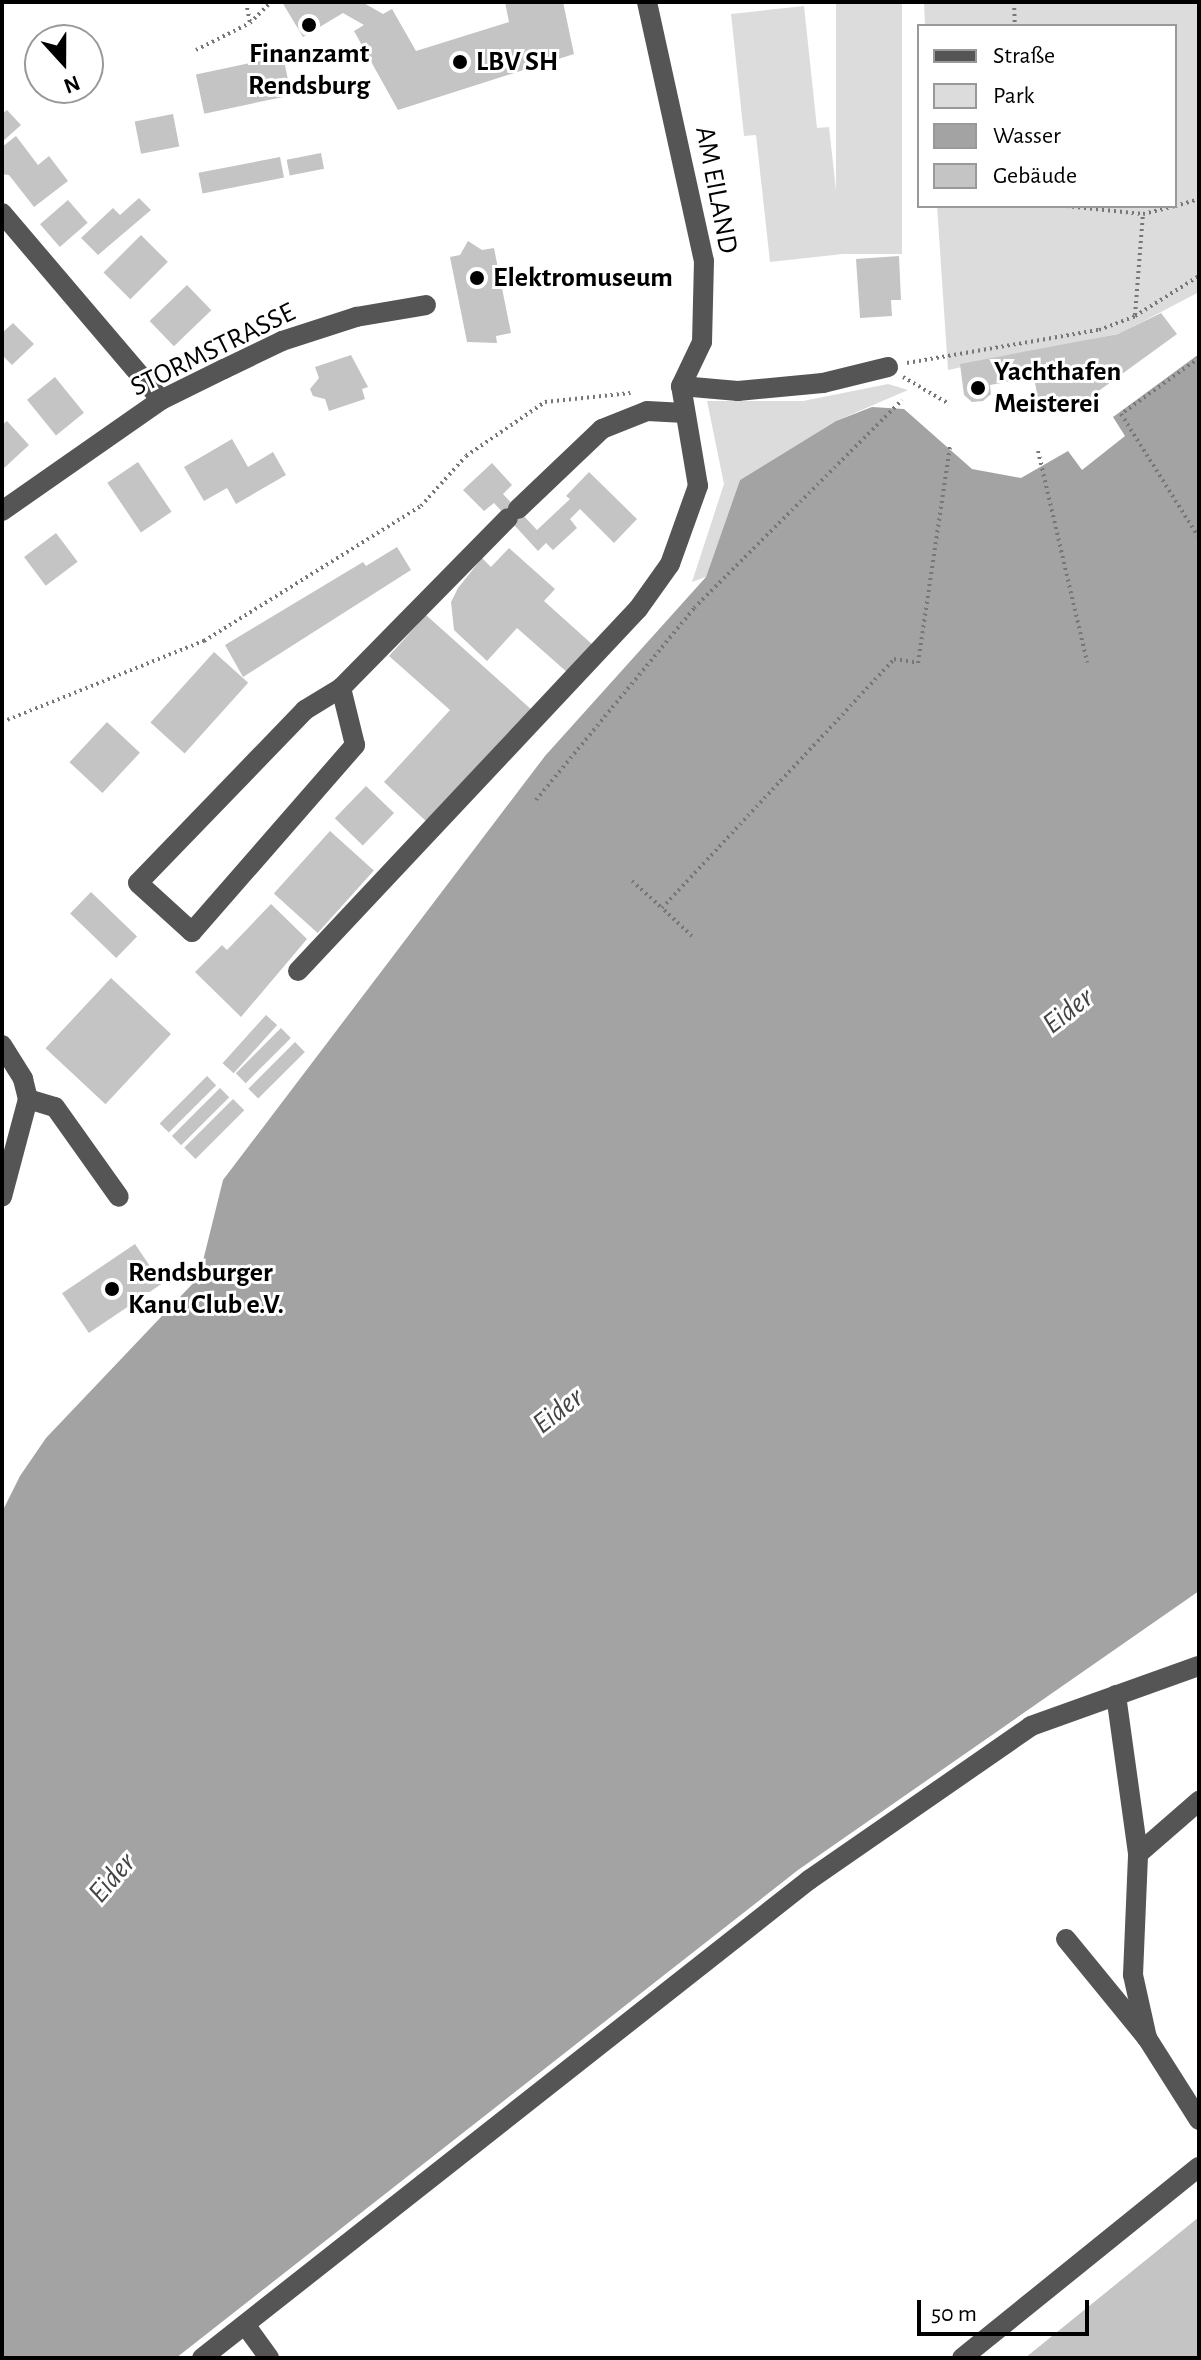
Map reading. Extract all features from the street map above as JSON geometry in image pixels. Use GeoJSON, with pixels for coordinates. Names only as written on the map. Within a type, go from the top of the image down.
{"type":"FeatureCollection","features":[{"type":"Feature","properties":{"kind":"street","name":"AM EILAND"},"geometry":{"type":"LineString","coordinates":[[647,2],[704,261],[702,342],[681,386]]}},
{"type":"Feature","properties":{"kind":"street"},"geometry":{"type":"LineString","coordinates":[[2,213],[161,400]]}},
{"type":"Feature","properties":{"kind":"street","name":"STORMSTRASSE"},"geometry":{"type":"LineString","coordinates":[[2,511],[161,400],[282,341],[356,317],[426,305]]}},
{"type":"Feature","properties":{"kind":"street"},"geometry":{"type":"LineString","coordinates":[[298,971],[638,609],[670,564],[698,486],[681,386],[738,391],[809,385],[888,367]]}},
{"type":"Feature","properties":{"kind":"street"},"geometry":{"type":"LineString","coordinates":[[341,688],[355,745],[192,932],[138,883],[305,710],[341,688],[602,429],[647,411],[685,413]]}},
{"type":"Feature","properties":{"kind":"street"},"geometry":{"type":"LineString","coordinates":[[2,1045],[23,1079],[28,1099],[2,1197]]}},
{"type":"Feature","properties":{"kind":"street"},"geometry":{"type":"LineString","coordinates":[[28,1099],[55,1107],[119,1197]]}},
{"type":"Feature","properties":{"kind":"street"},"geometry":{"type":"LineString","coordinates":[[202,2358],[809,1880],[1031,1726],[1199,1666]]}},
{"type":"Feature","properties":{"kind":"street"},"geometry":{"type":"LineString","coordinates":[[1116,1695],[1138,1854],[1133,1975],[1147,2038]]}},
{"type":"Feature","properties":{"kind":"street"},"geometry":{"type":"LineString","coordinates":[[1138,1854],[1199,1801]]}},
{"type":"Feature","properties":{"kind":"street"},"geometry":{"type":"LineString","coordinates":[[1066,1939],[1147,2038],[1199,2120]]}},
{"type":"Feature","properties":{"kind":"street"},"geometry":{"type":"LineString","coordinates":[[962,2358],[1199,2167]]}},
{"type":"Feature","properties":{"kind":"street"},"geometry":{"type":"LineString","coordinates":[[246,2326],[269,2358]]}},
{"type":"Feature","properties":{"kind":"path"},"geometry":{"type":"LineString","coordinates":[[246,2],[250,23]]}},
{"type":"Feature","properties":{"kind":"path"},"geometry":{"type":"LineString","coordinates":[[196,50],[250,23],[271,2]]}},
{"type":"Feature","properties":{"kind":"path"},"geometry":{"type":"LineString","coordinates":[[1014,2],[1015,24]]}},
{"type":"Feature","properties":{"kind":"path"},"geometry":{"type":"LineString","coordinates":[[1177,205],[1199,199]]}},
{"type":"Feature","properties":{"kind":"path"},"geometry":{"type":"LineString","coordinates":[[1085,208],[1143,214],[1166,208]]}},
{"type":"Feature","properties":{"kind":"path"},"geometry":{"type":"LineString","coordinates":[[1135,316],[1143,214]]}},
{"type":"Feature","properties":{"kind":"path"},"geometry":{"type":"LineString","coordinates":[[888,367],[1099,330],[1135,316],[1199,276]]}},
{"type":"Feature","properties":{"kind":"path"},"geometry":{"type":"LineString","coordinates":[[1199,358],[1120,413],[1199,538]]}},
{"type":"Feature","properties":{"kind":"path"},"geometry":{"type":"LineString","coordinates":[[888,367],[949,404]]}},
{"type":"Feature","properties":{"kind":"path"},"geometry":{"type":"LineString","coordinates":[[2,722],[204,641],[421,506],[466,456],[545,402],[638,392]]}},
{"type":"Feature","properties":{"kind":"path"},"geometry":{"type":"LineString","coordinates":[[536,800],[694,608],[902,400]]}},
{"type":"Feature","properties":{"kind":"path"},"geometry":{"type":"LineString","coordinates":[[662,908],[894,659],[918,663],[950,446]]}},
{"type":"Feature","properties":{"kind":"path"},"geometry":{"type":"LineString","coordinates":[[1038,451],[1087,662]]}},
{"type":"Feature","properties":{"kind":"path"},"geometry":{"type":"LineString","coordinates":[[1192,526],[1199,522]]}},
{"type":"Feature","properties":{"kind":"path"},"geometry":{"type":"LineString","coordinates":[[632,881],[692,936]]}},
{"type":"Feature","properties":{"kind":"green space"},"geometry":{"type":"Polygon","coordinates":[[[836,2],[902,2],[902,254],[836,254],[836,2]]]}},
{"type":"Feature","properties":{"kind":"green space"},"geometry":{"type":"Polygon","coordinates":[[[924,2],[1199,2],[1199,292],[1121,333],[948,370],[937,208],[1177,208],[1177,24],[925,24],[924,2]]]}},
{"type":"Feature","properties":{"kind":"green space"},"geometry":{"type":"Polygon","coordinates":[[[804,6],[817,128],[829,127],[843,254],[770,262],[756,135],[744,136],[731,14],[804,6]]]}},
{"type":"Feature","properties":{"kind":"green space"},"geometry":{"type":"Polygon","coordinates":[[[888,384],[908,390],[836,421],[740,480],[706,577],[692,582],[724,484],[707,401],[803,401],[888,384]]]}},
{"type":"Feature","properties":{"kind":"water","name":"Eider"},"geometry":{"type":"Polygon","coordinates":[[[1199,354],[1199,1591],[798,1870],[176,2358],[2,2358],[2,1512],[20,1476],[46,1438],[199,1277],[223,1180],[545,756],[706,577],[740,480],[836,421],[872,407],[904,409],[972,469],[1021,478],[1068,451],[1082,470],[1125,436],[1113,417],[1199,354]]]}},
{"type":"Feature","properties":{"kind":"building","name":"LBV SH"},"geometry":{"type":"Polygon","coordinates":[[[282,2],[362,2],[383,14],[392,9],[416,51],[509,22],[505,2],[563,2],[574,54],[398,110],[354,31],[364,25],[343,13],[303,37],[282,2]]]}},
{"type":"Feature","properties":{"kind":"building"},"geometry":{"type":"Polygon","coordinates":[[[283,56],[291,95],[204,114],[196,75],[283,56]]]}},
{"type":"Feature","properties":{"kind":"building"},"geometry":{"type":"Polygon","coordinates":[[[7,110],[21,125],[2,142],[2,114],[7,110]]]}},
{"type":"Feature","properties":{"kind":"building"},"geometry":{"type":"Polygon","coordinates":[[[173,114],[179,146],[141,154],[135,121],[173,114]]]}},
{"type":"Feature","properties":{"kind":"building"},"geometry":{"type":"Polygon","coordinates":[[[16,136],[38,165],[49,156],[68,181],[34,207],[9,175],[2,174],[2,147],[16,136]]]}},
{"type":"Feature","properties":{"kind":"building"},"geometry":{"type":"Polygon","coordinates":[[[321,153],[324,169],[290,175],[287,160],[321,153]]]}},
{"type":"Feature","properties":{"kind":"building"},"geometry":{"type":"Polygon","coordinates":[[[280,157],[284,178],[203,193],[199,173],[280,157]]]}},
{"type":"Feature","properties":{"kind":"building"},"geometry":{"type":"Polygon","coordinates":[[[139,198],[151,210],[98,255],[81,238],[113,208],[120,215],[139,198]]]}},
{"type":"Feature","properties":{"kind":"building"},"geometry":{"type":"Polygon","coordinates":[[[68,200],[88,223],[60,247],[40,224],[68,200]]]}},
{"type":"Feature","properties":{"kind":"building"},"geometry":{"type":"Polygon","coordinates":[[[141,235],[168,262],[130,299],[104,272],[141,235]]]}},
{"type":"Feature","properties":{"kind":"building","name":"Elektromuseum"},"geometry":{"type":"Polygon","coordinates":[[[468,241],[482,250],[494,248],[511,333],[496,336],[497,343],[467,342],[450,257],[460,255],[468,241]]]}},
{"type":"Feature","properties":{"kind":"building"},"geometry":{"type":"Polygon","coordinates":[[[899,256],[901,300],[891,300],[892,316],[860,318],[856,259],[899,256]]]}},
{"type":"Feature","properties":{"kind":"building"},"geometry":{"type":"Polygon","coordinates":[[[187,285],[211,310],[174,346],[150,321],[187,285]]]}},
{"type":"Feature","properties":{"kind":"building"},"geometry":{"type":"Polygon","coordinates":[[[1161,313],[1177,334],[1082,403],[1040,411],[1034,377],[990,385],[991,394],[983,401],[972,402],[964,395],[960,364],[1118,334],[1161,313]]]}},
{"type":"Feature","properties":{"kind":"building"},"geometry":{"type":"Polygon","coordinates":[[[13,323],[34,344],[12,365],[2,355],[2,333],[13,323]]]}},
{"type":"Feature","properties":{"kind":"building"},"geometry":{"type":"Polygon","coordinates":[[[351,355],[368,387],[362,389],[365,399],[329,411],[325,399],[313,396],[310,389],[319,378],[315,367],[351,355]]]}},
{"type":"Feature","properties":{"kind":"building"},"geometry":{"type":"Polygon","coordinates":[[[55,377],[84,413],[56,435],[27,400],[55,377]]]}},
{"type":"Feature","properties":{"kind":"building"},"geometry":{"type":"Polygon","coordinates":[[[7,421],[29,445],[2,470],[2,425],[7,421]]]}},
{"type":"Feature","properties":{"kind":"building"},"geometry":{"type":"Polygon","coordinates":[[[232,439],[248,467],[273,452],[286,475],[236,504],[227,488],[204,501],[184,467],[232,439]]]}},
{"type":"Feature","properties":{"kind":"building"},"geometry":{"type":"Polygon","coordinates":[[[138,462],[172,512],[141,532],[107,483],[138,462]]]}},
{"type":"Feature","properties":{"kind":"building"},"geometry":{"type":"Polygon","coordinates":[[[492,463],[512,485],[503,494],[537,530],[570,499],[566,496],[589,472],[637,519],[614,543],[580,509],[570,519],[577,528],[553,550],[546,543],[538,551],[494,503],[484,511],[463,490],[492,463]]]}},
{"type":"Feature","properties":{"kind":"building"},"geometry":{"type":"Polygon","coordinates":[[[56,533],[78,562],[46,586],[24,557],[56,533]]]}},
{"type":"Feature","properties":{"kind":"building"},"geometry":{"type":"Polygon","coordinates":[[[397,547],[411,570],[243,677],[225,645],[363,562],[366,566],[397,547]]]}},
{"type":"Feature","properties":{"kind":"building"},"geometry":{"type":"Polygon","coordinates":[[[509,548],[555,589],[544,601],[593,645],[568,673],[517,628],[487,661],[454,630],[451,602],[458,588],[482,558],[491,567],[509,548]]]}},
{"type":"Feature","properties":{"kind":"building"},"geometry":{"type":"Polygon","coordinates":[[[426,615],[533,711],[428,823],[384,782],[450,710],[389,656],[426,615]]]}},
{"type":"Feature","properties":{"kind":"building"},"geometry":{"type":"Polygon","coordinates":[[[214,652],[248,683],[185,753],[150,723],[214,652]]]}},
{"type":"Feature","properties":{"kind":"building"},"geometry":{"type":"Polygon","coordinates":[[[107,722],[140,753],[102,793],[69,762],[107,722]]]}},
{"type":"Feature","properties":{"kind":"building"},"geometry":{"type":"Polygon","coordinates":[[[366,786],[394,813],[363,845],[335,818],[366,786]]]}},
{"type":"Feature","properties":{"kind":"building"},"geometry":{"type":"Polygon","coordinates":[[[330,831],[374,870],[318,933],[274,893],[330,831]]]}},
{"type":"Feature","properties":{"kind":"building"},"geometry":{"type":"Polygon","coordinates":[[[91,892],[137,936],[116,958],[70,914],[91,892]]]}},
{"type":"Feature","properties":{"kind":"building"},"geometry":{"type":"Polygon","coordinates":[[[271,904],[307,939],[241,1017],[195,972],[222,945],[227,950],[271,904]]]}},
{"type":"Feature","properties":{"kind":"building"},"geometry":{"type":"Polygon","coordinates":[[[111,978],[171,1034],[105,1104],[46,1048],[111,978]]]}},
{"type":"Feature","properties":{"kind":"building"},"geometry":{"type":"Polygon","coordinates":[[[266,1015],[277,1025],[234,1073],[223,1063],[266,1015]]]}},
{"type":"Feature","properties":{"kind":"building"},"geometry":{"type":"Polygon","coordinates":[[[281,1028],[291,1038],[246,1083],[236,1073],[281,1028]]]}},
{"type":"Feature","properties":{"kind":"building"},"geometry":{"type":"Polygon","coordinates":[[[295,1042],[305,1052],[258,1099],[248,1089],[295,1042]]]}},
{"type":"Feature","properties":{"kind":"building"},"geometry":{"type":"Polygon","coordinates":[[[207,1076],[216,1085],[169,1133],[160,1123],[207,1076]]]}},
{"type":"Feature","properties":{"kind":"building"},"geometry":{"type":"Polygon","coordinates":[[[220,1088],[229,1097],[181,1145],[172,1136],[220,1088]]]}},
{"type":"Feature","properties":{"kind":"building"},"geometry":{"type":"Polygon","coordinates":[[[233,1099],[244,1110],[196,1159],[184,1148],[233,1099]]]}},
{"type":"Feature","properties":{"kind":"building","name":"Rendsburger Kanu Club e.V."},"geometry":{"type":"Polygon","coordinates":[[[135,1244],[162,1284],[89,1333],[62,1293],[135,1244]]]}},
{"type":"Feature","properties":{"kind":"building"},"geometry":{"type":"Polygon","coordinates":[[[1199,2217],[1199,2358],[1025,2358],[1199,2217]]]}},
{"type":"Feature","properties":{"kind":"place","name":"Finanzamt Rendsburg"},"geometry":{"type":"Point","coordinates":[309,25]}},
{"type":"Feature","properties":{"kind":"place","name":"LBV SH"},"geometry":{"type":"Point","coordinates":[460,62]}},
{"type":"Feature","properties":{"kind":"place","name":"Elektromuseum"},"geometry":{"type":"Point","coordinates":[477,278]}},
{"type":"Feature","properties":{"kind":"place","name":"Yachthafen Meisterei"},"geometry":{"type":"Point","coordinates":[978,388]}},
{"type":"Feature","properties":{"kind":"place","name":"Rendsburger Kanu Club e.V."},"geometry":{"type":"Point","coordinates":[112,1289]}}]}
